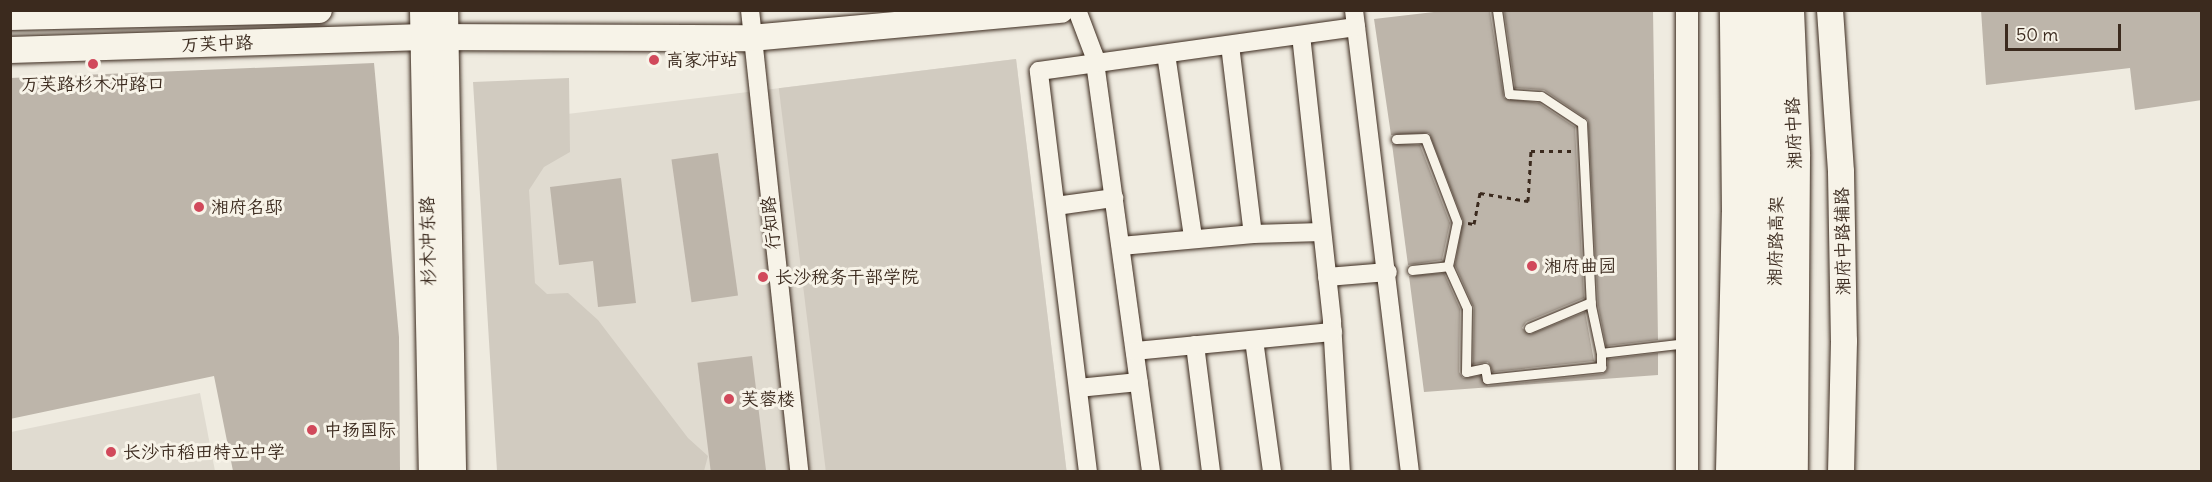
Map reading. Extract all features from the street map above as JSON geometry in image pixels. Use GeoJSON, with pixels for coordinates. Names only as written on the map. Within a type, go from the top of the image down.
{"type":"FeatureCollection","features":[{"type":"Feature","properties":{"kind":"highway"},"geometry":{"type":"LineString","coordinates":[[1745,10],[1753,75]]}},
{"type":"Feature","properties":{"kind":"highway","name":"湘府路高架"},"geometry":{"type":"LineString","coordinates":[[1750,10],[1753,75],[1750,471]]}},
{"type":"Feature","properties":{"kind":"highway","name":"湘府路高架"},"geometry":{"type":"LineString","coordinates":[[1772,10],[1778,103],[1773,471]]}},
{"type":"Feature","properties":{"kind":"highway"},"geometry":{"type":"LineString","coordinates":[[1778,103],[1789,10]]}},
{"type":"Feature","properties":{"kind":"main road","name":"万芙中路"},"geometry":{"type":"LineString","coordinates":[[10,17],[319,10]]}},
{"type":"Feature","properties":{"kind":"main road","name":"杉木冲东路"},"geometry":{"type":"LineString","coordinates":[[423,10],[435,37],[453,471]]}},
{"type":"Feature","properties":{"kind":"main road","name":"杉木冲东路"},"geometry":{"type":"LineString","coordinates":[[432,471],[435,37],[445,10]]}},
{"type":"Feature","properties":{"kind":"main road","name":"万芙中路"},"geometry":{"type":"LineString","coordinates":[[10,50],[435,37],[751,38],[1061,10]]}},
{"type":"Feature","properties":{"kind":"main road"},"geometry":{"type":"LineString","coordinates":[[1730,471],[1736,213],[1734,10]]}},
{"type":"Feature","properties":{"kind":"main road","name":"湘府中路"},"geometry":{"type":"LineString","coordinates":[[1789,10],[1796,156],[1794,471]]}},
{"type":"Feature","properties":{"kind":"main road","name":"湘府中路辅路"},"geometry":{"type":"LineString","coordinates":[[1830,10],[1841,172],[1844,341],[1841,471]]}},
{"type":"Feature","properties":{"kind":"street","name":"行知路"},"geometry":{"type":"LineString","coordinates":[[750,10],[751,38],[799,471]]}},
{"type":"Feature","properties":{"kind":"street"},"geometry":{"type":"LineString","coordinates":[[1077,10],[1095,64],[1151,471]]}},
{"type":"Feature","properties":{"kind":"street"},"geometry":{"type":"LineString","coordinates":[[1687,471],[1688,10]]}},
{"type":"Feature","properties":{"kind":"street"},"geometry":{"type":"LineString","coordinates":[[1088,471],[1039,71],[1301,35],[1355,19],[1388,272],[1410,471]]}},
{"type":"Feature","properties":{"kind":"street"},"geometry":{"type":"LineString","coordinates":[[1301,35],[1333,333],[1341,471]]}},
{"type":"Feature","properties":{"kind":"street"},"geometry":{"type":"LineString","coordinates":[[1230,45],[1253,234]]}},
{"type":"Feature","properties":{"kind":"street"},"geometry":{"type":"LineString","coordinates":[[1166,54],[1193,237]]}},
{"type":"Feature","properties":{"kind":"street"},"geometry":{"type":"LineString","coordinates":[[1056,206],[1114,198]]}},
{"type":"Feature","properties":{"kind":"street"},"geometry":{"type":"LineString","coordinates":[[1121,246],[1193,237],[1323,232]]}},
{"type":"Feature","properties":{"kind":"street"},"geometry":{"type":"LineString","coordinates":[[1327,277],[1388,272]]}},
{"type":"Feature","properties":{"kind":"street"},"geometry":{"type":"LineString","coordinates":[[1135,351],[1333,333]]}},
{"type":"Feature","properties":{"kind":"street"},"geometry":{"type":"LineString","coordinates":[[1254,340],[1272,471]]}},
{"type":"Feature","properties":{"kind":"street"},"geometry":{"type":"LineString","coordinates":[[1195,345],[1211,471]]}},
{"type":"Feature","properties":{"kind":"street"},"geometry":{"type":"LineString","coordinates":[[1078,388],[1139,382]]}},
{"type":"Feature","properties":{"kind":"lane"},"geometry":{"type":"LineString","coordinates":[[1396,139],[1425,138],[1457,222],[1449,266],[1467,308],[1466,372],[1485,368],[1487,379],[1602,368],[1591,302],[1582,123],[1541,96],[1509,94],[1497,10]]}},
{"type":"Feature","properties":{"kind":"lane"},"geometry":{"type":"LineString","coordinates":[[1412,270],[1449,266]]}},
{"type":"Feature","properties":{"kind":"lane"},"geometry":{"type":"LineString","coordinates":[[1529,328],[1591,302]]}},
{"type":"Feature","properties":{"kind":"lane"},"geometry":{"type":"LineString","coordinates":[[1601,353],[1689,343]]}},
{"type":"Feature","properties":{"kind":"path"},"geometry":{"type":"LineString","coordinates":[[1457,222],[1474,224],[1480,193],[1528,201],[1531,151],[1583,152]]}},
{"type":"Feature","properties":{"kind":"shaded area","name":"长沙税务干部学院"},"geometry":{"type":"Polygon","coordinates":[[[1016,59],[1067,471],[520,472],[477,125],[1016,59]]]}},
{"type":"Feature","properties":{"kind":"shaded area"},"geometry":{"type":"Polygon","coordinates":[[[1016,59],[1067,471],[826,472],[779,88],[1016,59]]]}},
{"type":"Feature","properties":{"kind":"shaded area"},"geometry":{"type":"Polygon","coordinates":[[[569,78],[570,152],[544,167],[529,190],[535,283],[547,294],[568,293],[598,320],[688,438],[708,456],[704,471],[497,471],[473,82],[569,78]]]}},
{"type":"Feature","properties":{"kind":"shaded area","name":"长沙市稻田特立中学"},"geometry":{"type":"Polygon","coordinates":[[[200,393],[215,471],[11,471],[11,432],[200,393]]]}},
{"type":"Feature","properties":{"kind":"building"},"geometry":{"type":"Polygon","coordinates":[[[1451,10],[1490,12],[1504,98],[1539,103],[1575,127],[1584,298],[1526,322],[1522,328],[1531,334],[1585,312],[1594,361],[1493,372],[1488,362],[1473,364],[1474,308],[1455,265],[1463,220],[1429,133],[1391,135],[1374,19],[1451,10]]]}},
{"type":"Feature","properties":{"kind":"building"},"geometry":{"type":"Polygon","coordinates":[[[1504,10],[1653,10],[1658,340],[1606,346],[1598,305],[1588,120],[1544,90],[1515,88],[1504,10]]]}},
{"type":"Feature","properties":{"kind":"building"},"geometry":{"type":"Polygon","coordinates":[[[1981,10],[2202,10],[2202,100],[2135,110],[2130,68],[1986,85],[1981,10]]]}},
{"type":"Feature","properties":{"kind":"building","name":"湘府名邸"},"geometry":{"type":"Polygon","coordinates":[[[374,63],[399,337],[400,471],[233,471],[214,376],[10,419],[10,78],[374,63]]]}},
{"type":"Feature","properties":{"kind":"building"},"geometry":{"type":"Polygon","coordinates":[[[1392,144],[1420,145],[1450,223],[1442,260],[1408,265],[1392,144]]]}},
{"type":"Feature","properties":{"kind":"building"},"geometry":{"type":"Polygon","coordinates":[[[718,153],[738,296],[691,302],[671,160],[718,153]]]}},
{"type":"Feature","properties":{"kind":"building"},"geometry":{"type":"Polygon","coordinates":[[[621,178],[636,303],[598,307],[593,261],[559,265],[550,187],[621,178]]]}},
{"type":"Feature","properties":{"kind":"building"},"geometry":{"type":"Polygon","coordinates":[[[1444,273],[1460,309],[1459,372],[1463,378],[1480,376],[1488,386],[1602,374],[1607,370],[1608,359],[1658,353],[1658,375],[1424,392],[1409,276],[1444,273]]]}},
{"type":"Feature","properties":{"kind":"building","name":"芙蓉楼"},"geometry":{"type":"Polygon","coordinates":[[[752,356],[766,471],[711,472],[697,363],[752,356]]]}},
{"type":"Feature","properties":{"kind":"place","name":"高家冲站"},"geometry":{"type":"Point","coordinates":[654,60]}},
{"type":"Feature","properties":{"kind":"place","name":"万芙路杉木冲路口"},"geometry":{"type":"Point","coordinates":[93,64]}},
{"type":"Feature","properties":{"kind":"place","name":"湘府名邸"},"geometry":{"type":"Point","coordinates":[199,207]}},
{"type":"Feature","properties":{"kind":"place","name":"湘府曲园"},"geometry":{"type":"Point","coordinates":[1532,266]}},
{"type":"Feature","properties":{"kind":"place","name":"长沙税务干部学院"},"geometry":{"type":"Point","coordinates":[763,277]}},
{"type":"Feature","properties":{"kind":"place","name":"芙蓉楼"},"geometry":{"type":"Point","coordinates":[729,399]}},
{"type":"Feature","properties":{"kind":"place","name":"中扬国际"},"geometry":{"type":"Point","coordinates":[312,430]}},
{"type":"Feature","properties":{"kind":"place","name":"长沙市稻田特立中学"},"geometry":{"type":"Point","coordinates":[111,452]}}]}
